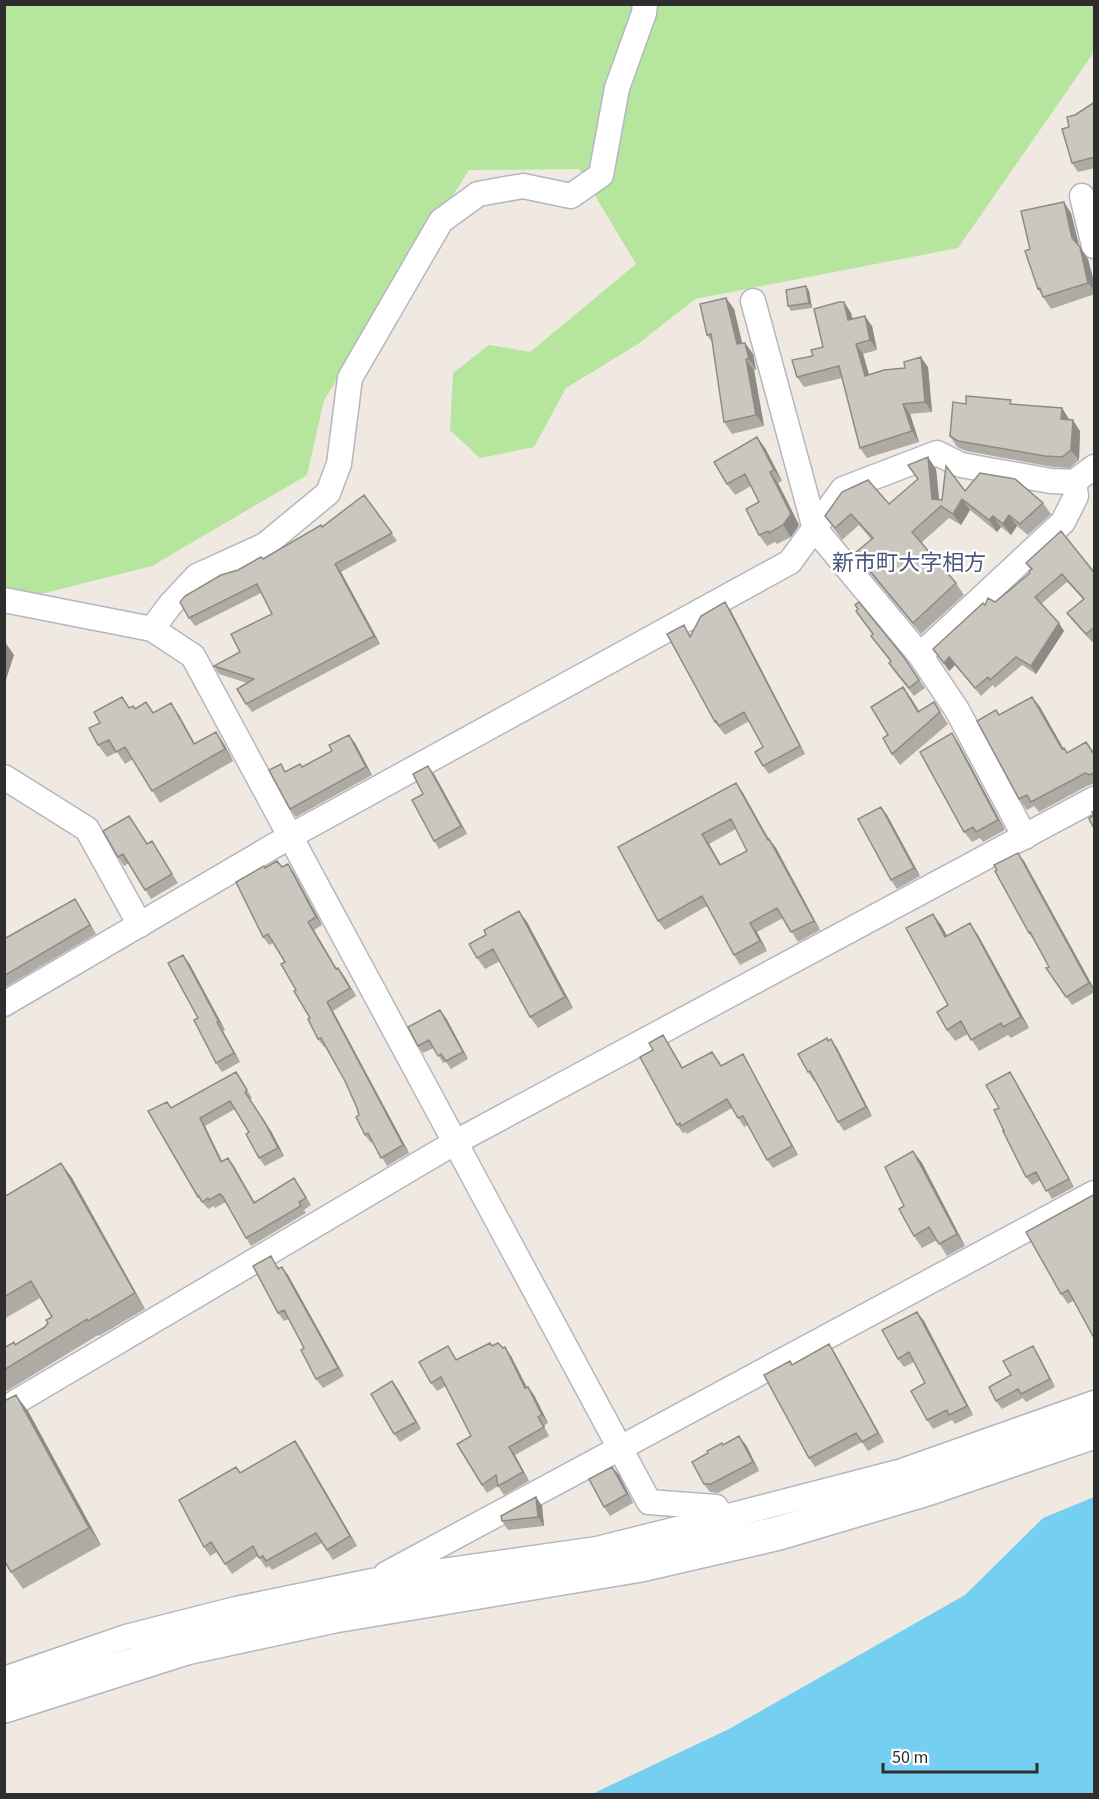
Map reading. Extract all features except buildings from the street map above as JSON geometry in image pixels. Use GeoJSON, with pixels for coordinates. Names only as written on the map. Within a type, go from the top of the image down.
{"type":"FeatureCollection","features":[{"type":"Feature","properties":{"kind":"street"},"geometry":{"type":"LineString","coordinates":[[152,629],[170,605],[197,576],[265,545],[328,493],[339,464],[350,378],[441,221],[478,194],[523,186],[571,196],[601,175],[618,87],[644,13],[645,4]]}},
{"type":"Feature","properties":{"kind":"street"},"geometry":{"type":"LineString","coordinates":[[1087,200],[1095,246]]}},
{"type":"Feature","properties":{"kind":"street"},"geometry":{"type":"LineString","coordinates":[[753,301],[815,529],[920,655],[957,710],[1025,837]]}},
{"type":"Feature","properties":{"kind":"street"},"geometry":{"type":"LineString","coordinates":[[4,1004],[289,837],[790,562],[843,489],[937,453],[961,465],[1051,481],[1074,482],[1095,467]]}},
{"type":"Feature","properties":{"kind":"street"},"geometry":{"type":"LineString","coordinates":[[920,655],[1063,522],[1076,496],[1074,482]]}},
{"type":"Feature","properties":{"kind":"street"},"geometry":{"type":"LineString","coordinates":[[4,600],[152,629],[193,656],[649,1502],[716,1508],[721,1518]]}},
{"type":"Feature","properties":{"kind":"street"},"geometry":{"type":"LineString","coordinates":[[4,777],[87,829],[140,925]]}},
{"type":"Feature","properties":{"kind":"street"},"geometry":{"type":"LineString","coordinates":[[4,1409],[454,1143],[1095,799]]}},
{"type":"Feature","properties":{"kind":"street"},"geometry":{"type":"LineString","coordinates":[[372,1581],[1095,1193]]}},
{"type":"Feature","properties":{"kind":"street"},"geometry":{"type":"LineString","coordinates":[[4,1679],[126,1637],[236,1609],[372,1581],[597,1549],[721,1518],[902,1471],[1095,1403]]}},
{"type":"Feature","properties":{"kind":"street"},"geometry":{"type":"LineString","coordinates":[[4,1706],[197,1645],[334,1616],[641,1565],[779,1533],[927,1489],[1095,1432]]}},
{"type":"Feature","properties":{"kind":"green space"},"geometry":{"type":"Polygon","coordinates":[[[5,5],[1094,5],[1094,52],[958,248],[695,299],[638,344],[566,388],[534,447],[480,458],[450,430],[453,373],[489,345],[530,352],[636,264],[579,169],[469,170],[324,400],[307,475],[152,566],[5,603],[5,5]]]}},
{"type":"Feature","properties":{"kind":"water"},"geometry":{"type":"Polygon","coordinates":[[[1094,1497],[1094,1794],[592,1794],[729,1729],[965,1595],[1043,1518],[1094,1497]]]}},
{"type":"Feature","properties":{"kind":"district","name":"新市町大字相方"},"geometry":{"type":"Point","coordinates":[909,562]}}]}
